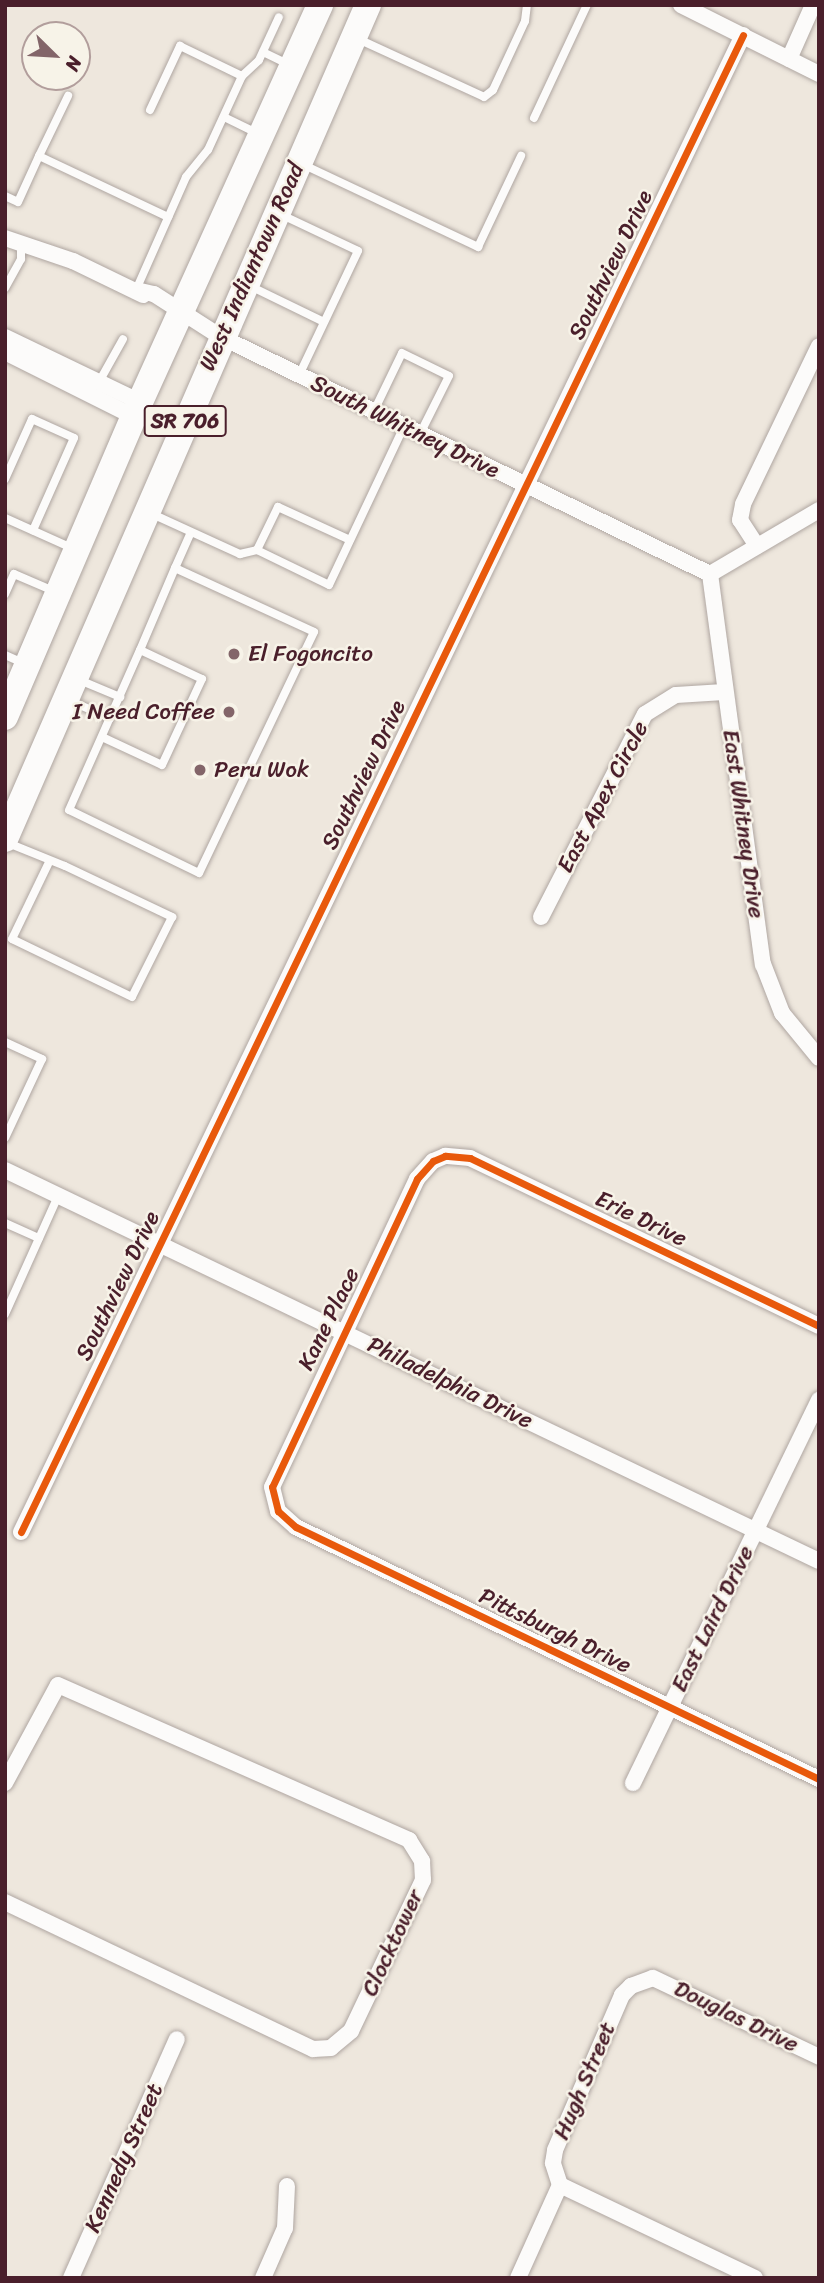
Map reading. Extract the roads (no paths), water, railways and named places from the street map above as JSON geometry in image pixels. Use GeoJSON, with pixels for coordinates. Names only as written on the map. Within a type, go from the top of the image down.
{"type":"FeatureCollection","features":[{"type":"Feature","properties":{"kind":"main road","name":"West Indiantown Road"},"geometry":{"type":"LineString","coordinates":[[5,717],[16,660],[58,594],[179,312],[320,5]]}},
{"type":"Feature","properties":{"kind":"main road","name":"West Indiantown Road"},"geometry":{"type":"LineString","coordinates":[[5,841],[221,337],[368,5]]}},
{"type":"Feature","properties":{"kind":"street"},"geometry":{"type":"LineString","coordinates":[[789,59],[813,5]]}},
{"type":"Feature","properties":{"kind":"street"},"geometry":{"type":"LineString","coordinates":[[685,6],[819,74]]}},
{"type":"Feature","properties":{"kind":"street","name":"Southview Drive"},"geometry":{"type":"LineString","coordinates":[[21,1532],[743,35]]}},
{"type":"Feature","properties":{"kind":"street","name":"South Whitney Drive"},"geometry":{"type":"LineString","coordinates":[[5,238],[73,261],[136,290],[153,303],[179,312],[221,337],[710,574]]}},
{"type":"Feature","properties":{"kind":"street"},"geometry":{"type":"LineString","coordinates":[[5,337],[99,383],[136,409]]}},
{"type":"Feature","properties":{"kind":"street"},"geometry":{"type":"LineString","coordinates":[[757,546],[740,520],[743,504],[819,346]]}},
{"type":"Feature","properties":{"kind":"street"},"geometry":{"type":"LineString","coordinates":[[5,352],[136,409]]}},
{"type":"Feature","properties":{"kind":"street"},"geometry":{"type":"LineString","coordinates":[[710,574],[819,510]]}},
{"type":"Feature","properties":{"kind":"street","name":"East Whitney Drive"},"geometry":{"type":"LineString","coordinates":[[710,574],[724,692],[766,977],[782,1013],[819,1058]]}},
{"type":"Feature","properties":{"kind":"street","name":"East Apex Circle"},"geometry":{"type":"LineString","coordinates":[[541,917],[645,715],[676,695],[724,692]]}},
{"type":"Feature","properties":{"kind":"street","name":"Erie Drive"},"geometry":{"type":"LineString","coordinates":[[445,1156],[470,1158],[819,1326]]}},
{"type":"Feature","properties":{"kind":"street","name":"Kane Place"},"geometry":{"type":"LineString","coordinates":[[278,1511],[272,1487],[275,1475],[417,1179],[433,1161],[445,1156]]}},
{"type":"Feature","properties":{"kind":"street","name":"Philadelphia Drive"},"geometry":{"type":"LineString","coordinates":[[5,1170],[819,1561]]}},
{"type":"Feature","properties":{"kind":"street","name":"East Laird Drive"},"geometry":{"type":"LineString","coordinates":[[633,1783],[819,1400]]}},
{"type":"Feature","properties":{"kind":"street","name":"Pittsburgh Drive"},"geometry":{"type":"LineString","coordinates":[[278,1511],[296,1527],[819,1779]]}},
{"type":"Feature","properties":{"kind":"street","name":"Clocktower"},"geometry":{"type":"LineString","coordinates":[[5,1783],[58,1685],[409,1840],[422,1861],[423,1880],[351,2031],[331,2048],[313,2049],[5,1902]]}},
{"type":"Feature","properties":{"kind":"street","name":"Hugh Street"},"geometry":{"type":"LineString","coordinates":[[560,2185],[553,2163],[555,2150],[622,1995],[642,1978],[653,1978]]}},
{"type":"Feature","properties":{"kind":"street","name":"Douglas Drive"},"geometry":{"type":"LineString","coordinates":[[653,1978],[819,2057]]}},
{"type":"Feature","properties":{"kind":"street","name":"Kennedy Street"},"geometry":{"type":"LineString","coordinates":[[71,2278],[177,2039]]}},
{"type":"Feature","properties":{"kind":"street"},"geometry":{"type":"LineString","coordinates":[[518,2278],[560,2185],[755,2278]]}},
{"type":"Feature","properties":{"kind":"street"},"geometry":{"type":"LineString","coordinates":[[263,2278],[285,2228],[287,2186]]}},
{"type":"Feature","properties":{"kind":"lane"},"geometry":{"type":"LineString","coordinates":[[354,37],[484,97],[494,90],[526,22],[527,5]]}},
{"type":"Feature","properties":{"kind":"lane"},"geometry":{"type":"LineString","coordinates":[[534,118],[587,5]]}},
{"type":"Feature","properties":{"kind":"lane"},"geometry":{"type":"LineString","coordinates":[[136,290],[186,177],[208,150],[243,76],[263,52],[279,17]]}},
{"type":"Feature","properties":{"kind":"lane"},"geometry":{"type":"LineString","coordinates":[[150,110],[180,46],[243,76]]}},
{"type":"Feature","properties":{"kind":"lane"},"geometry":{"type":"LineString","coordinates":[[263,52],[292,66]]}},
{"type":"Feature","properties":{"kind":"lane"},"geometry":{"type":"LineString","coordinates":[[7,200],[18,202],[68,96]]}},
{"type":"Feature","properties":{"kind":"lane"},"geometry":{"type":"LineString","coordinates":[[224,117],[261,135]]}},
{"type":"Feature","properties":{"kind":"lane"},"geometry":{"type":"LineString","coordinates":[[39,156],[168,217]]}},
{"type":"Feature","properties":{"kind":"lane"},"geometry":{"type":"LineString","coordinates":[[298,162],[478,247],[521,156]]}},
{"type":"Feature","properties":{"kind":"lane"},"geometry":{"type":"LineString","coordinates":[[276,212],[358,251],[299,375]]}},
{"type":"Feature","properties":{"kind":"lane"},"geometry":{"type":"LineString","coordinates":[[5,288],[20,259],[21,245]]}},
{"type":"Feature","properties":{"kind":"lane"},"geometry":{"type":"LineString","coordinates":[[245,283],[324,322]]}},
{"type":"Feature","properties":{"kind":"lane"},"geometry":{"type":"LineString","coordinates":[[99,383],[123,339]]}},
{"type":"Feature","properties":{"kind":"lane"},"geometry":{"type":"LineString","coordinates":[[374,412],[402,353],[449,376],[421,434]]}},
{"type":"Feature","properties":{"kind":"lane"},"geometry":{"type":"LineString","coordinates":[[5,479],[32,419],[74,438],[33,530]]}},
{"type":"Feature","properties":{"kind":"lane"},"geometry":{"type":"LineString","coordinates":[[146,511],[240,554],[257,550],[329,585],[404,426]]}},
{"type":"Feature","properties":{"kind":"lane"},"geometry":{"type":"LineString","coordinates":[[257,550],[278,507],[350,540]]}},
{"type":"Feature","properties":{"kind":"lane"},"geometry":{"type":"LineString","coordinates":[[5,518],[76,551]]}},
{"type":"Feature","properties":{"kind":"lane"},"geometry":{"type":"LineString","coordinates":[[175,568],[314,632],[199,873],[69,810],[120,697],[175,568],[191,532]]}},
{"type":"Feature","properties":{"kind":"lane"},"geometry":{"type":"LineString","coordinates":[[5,594],[14,574],[58,594]]}},
{"type":"Feature","properties":{"kind":"lane"},"geometry":{"type":"LineString","coordinates":[[102,737],[162,765],[202,679],[140,650]]}},
{"type":"Feature","properties":{"kind":"lane"},"geometry":{"type":"LineString","coordinates":[[70,688],[120,697]]}},
{"type":"Feature","properties":{"kind":"lane"},"geometry":{"type":"LineString","coordinates":[[70,688],[110,718]]}},
{"type":"Feature","properties":{"kind":"lane"},"geometry":{"type":"LineString","coordinates":[[5,841],[172,917],[132,997],[12,939],[49,862]]}},
{"type":"Feature","properties":{"kind":"lane"},"geometry":{"type":"LineString","coordinates":[[5,1042],[42,1059],[5,1139]]}},
{"type":"Feature","properties":{"kind":"lane"},"geometry":{"type":"LineString","coordinates":[[5,1314],[58,1196]]}},
{"type":"Feature","properties":{"kind":"lane"},"geometry":{"type":"LineString","coordinates":[[5,1223],[39,1238]]}},
{"type":"Feature","properties":{"kind":"place","name":"El Fogoncito"},"geometry":{"type":"Point","coordinates":[234,654]}},
{"type":"Feature","properties":{"kind":"place","name":"I Need Coffee"},"geometry":{"type":"Point","coordinates":[229,712]}},
{"type":"Feature","properties":{"kind":"place","name":"Peru Wok"},"geometry":{"type":"Point","coordinates":[200,770]}}]}
